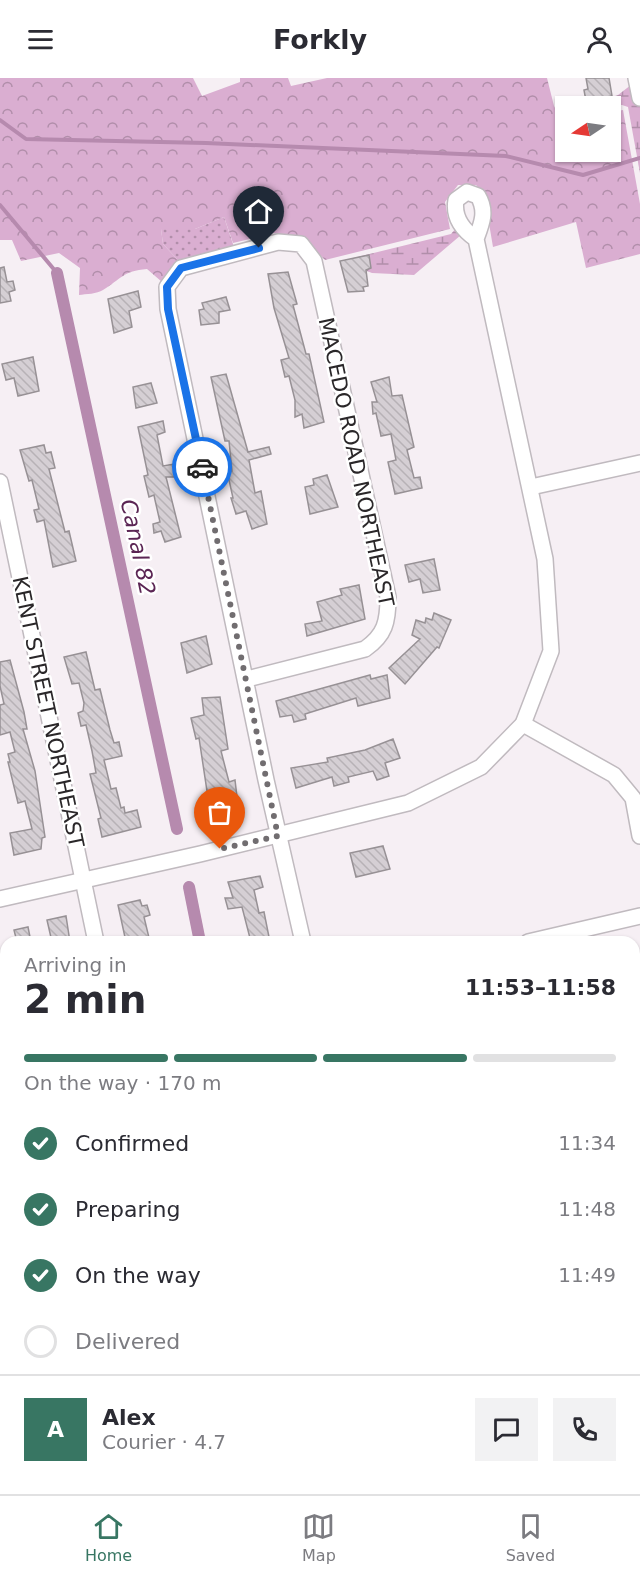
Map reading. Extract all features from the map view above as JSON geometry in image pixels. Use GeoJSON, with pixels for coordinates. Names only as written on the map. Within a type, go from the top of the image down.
{"type":"FeatureCollection","features":[{"type":"Feature","properties":{"kind":"street"},"geometry":{"type":"LineString","coordinates":[[636,78],[640,98]]}},
{"type":"Feature","properties":{"kind":"street"},"geometry":{"type":"LineString","coordinates":[[0,899],[278,836],[408,803],[481,767],[523,724],[551,651],[545,559],[476,239]]}},
{"type":"Feature","properties":{"kind":"street","name":"MACEDO ROAD NORTHEAST"},"geometry":{"type":"LineString","coordinates":[[279,242],[301,244],[314,261],[388,597],[388,619],[378,640],[364,649],[247,679],[168,309],[167,287],[181,268],[279,242]]}},
{"type":"Feature","properties":{"kind":"street"},"geometry":{"type":"LineString","coordinates":[[531,487],[640,464]]}},
{"type":"Feature","properties":{"kind":"street","name":"KENT STREET NORTHEAST"},"geometry":{"type":"LineString","coordinates":[[0,482],[95,936]]}},
{"type":"Feature","properties":{"kind":"street"},"geometry":{"type":"LineString","coordinates":[[247,679],[278,836],[302,936]]}},
{"type":"Feature","properties":{"kind":"street"},"geometry":{"type":"LineString","coordinates":[[523,724],[614,775],[633,798],[640,836]]}},
{"type":"Feature","properties":{"kind":"street"},"geometry":{"type":"LineString","coordinates":[[554,936],[640,916]]}},
{"type":"Feature","properties":{"kind":"green space"},"geometry":{"type":"Polygon","coordinates":[[[0,78],[193,78],[202,96],[240,82],[240,78],[288,78],[291,86],[327,78],[547,78],[555,108],[555,162],[621,162],[621,110],[623,110],[640,204],[640,254],[586,268],[576,222],[493,247],[484,194],[476,185],[458,185],[445,202],[450,229],[325,260],[303,238],[274,233],[233,243],[224,217],[195,229],[161,229],[163,244],[177,259],[177,265],[162,282],[147,269],[139,270],[123,276],[101,291],[79,295],[80,268],[59,253],[21,261],[12,240],[0,240],[0,78]]]}},
{"type":"Feature","properties":{"kind":"green space"},"geometry":{"type":"Polygon","coordinates":[[[640,78],[640,173],[628,107],[621,105],[621,96],[615,96],[640,78]]]}},
{"type":"Feature","properties":{"kind":"green space"},"geometry":{"type":"Polygon","coordinates":[[[224,217],[234,247],[177,265],[177,259],[163,244],[161,229],[195,229],[224,217]]]}},
{"type":"Feature","properties":{"kind":"green space"},"geometry":{"type":"Polygon","coordinates":[[[456,228],[461,235],[414,275],[372,273],[341,261],[451,234],[456,228]]]}},
{"type":"Feature","properties":{"kind":"building"},"geometry":{"type":"Polygon","coordinates":[[[586,78],[609,78],[612,96],[585,96],[584,90],[588,89],[586,78]]]}},
{"type":"Feature","properties":{"kind":"building"},"geometry":{"type":"Polygon","coordinates":[[[369,255],[371,268],[366,270],[368,286],[363,287],[364,291],[348,292],[340,261],[369,255]]]}},
{"type":"Feature","properties":{"kind":"building"},"geometry":{"type":"Polygon","coordinates":[[[4,267],[7,282],[13,281],[15,290],[9,292],[11,301],[0,303],[0,268],[4,267]]]}},
{"type":"Feature","properties":{"kind":"building"},"geometry":{"type":"Polygon","coordinates":[[[288,272],[297,304],[293,305],[306,354],[309,354],[324,422],[304,428],[302,414],[295,417],[295,400],[289,376],[285,377],[281,360],[289,358],[274,308],[268,274],[288,272]]]}},
{"type":"Feature","properties":{"kind":"building"},"geometry":{"type":"Polygon","coordinates":[[[138,291],[141,307],[129,311],[132,327],[114,333],[108,299],[138,291]]]}},
{"type":"Feature","properties":{"kind":"building"},"geometry":{"type":"Polygon","coordinates":[[[226,297],[230,310],[219,312],[219,323],[201,325],[199,310],[204,309],[202,303],[226,297]]]}},
{"type":"Feature","properties":{"kind":"building"},"geometry":{"type":"Polygon","coordinates":[[[33,357],[39,391],[18,396],[14,378],[6,380],[2,364],[33,357]]]}},
{"type":"Feature","properties":{"kind":"building"},"geometry":{"type":"Polygon","coordinates":[[[226,374],[248,452],[269,447],[271,454],[249,460],[255,493],[261,491],[267,524],[252,529],[246,511],[236,514],[231,498],[233,498],[227,471],[232,471],[229,441],[225,441],[211,377],[226,374]]]}},
{"type":"Feature","properties":{"kind":"building"},"geometry":{"type":"Polygon","coordinates":[[[389,377],[392,396],[402,395],[414,447],[407,450],[414,478],[420,477],[422,488],[395,494],[388,462],[396,460],[391,434],[381,436],[376,413],[373,414],[372,402],[377,402],[371,382],[389,377]]]}},
{"type":"Feature","properties":{"kind":"building"},"geometry":{"type":"Polygon","coordinates":[[[151,383],[157,403],[136,408],[133,387],[151,383]]]}},
{"type":"Feature","properties":{"kind":"building"},"geometry":{"type":"Polygon","coordinates":[[[163,421],[165,432],[157,435],[163,466],[174,464],[177,477],[166,477],[181,537],[165,542],[161,531],[154,533],[153,524],[160,522],[154,495],[149,497],[144,476],[148,475],[138,427],[163,421]]]}},
{"type":"Feature","properties":{"kind":"building"},"geometry":{"type":"Polygon","coordinates":[[[44,445],[46,453],[51,452],[55,468],[49,469],[65,532],[69,531],[76,561],[53,567],[44,520],[37,522],[34,510],[39,509],[32,480],[29,481],[20,450],[44,445]]]}},
{"type":"Feature","properties":{"kind":"building"},"geometry":{"type":"Polygon","coordinates":[[[327,475],[338,507],[310,514],[305,487],[314,485],[313,479],[327,475]]]}},
{"type":"Feature","properties":{"kind":"building"},"geometry":{"type":"Polygon","coordinates":[[[434,559],[440,590],[423,593],[420,579],[409,582],[405,565],[434,559]]]}},
{"type":"Feature","properties":{"kind":"building"},"geometry":{"type":"Polygon","coordinates":[[[359,585],[365,619],[307,636],[305,624],[322,621],[317,602],[342,595],[340,589],[359,585]]]}},
{"type":"Feature","properties":{"kind":"building"},"geometry":{"type":"Polygon","coordinates":[[[434,613],[451,620],[439,648],[437,647],[405,684],[389,668],[420,639],[412,635],[416,620],[425,623],[426,618],[432,620],[434,613]]]}},
{"type":"Feature","properties":{"kind":"building"},"geometry":{"type":"Polygon","coordinates":[[[206,636],[212,664],[187,673],[181,643],[206,636]]]}},
{"type":"Feature","properties":{"kind":"building"},"geometry":{"type":"Polygon","coordinates":[[[86,652],[95,690],[100,689],[114,743],[119,742],[122,756],[104,760],[111,789],[116,788],[121,808],[124,807],[125,813],[137,810],[141,827],[102,837],[98,819],[101,818],[90,774],[96,773],[92,751],[86,725],[81,726],[78,713],[83,711],[84,703],[79,683],[72,684],[64,657],[86,652]]]}},
{"type":"Feature","properties":{"kind":"building"},"geometry":{"type":"Polygon","coordinates":[[[10,660],[24,712],[27,729],[23,729],[35,771],[45,837],[42,838],[41,849],[14,855],[10,833],[32,829],[25,801],[18,803],[8,762],[10,762],[8,754],[15,752],[10,732],[0,735],[0,705],[4,704],[0,686],[0,662],[10,660]]]}},
{"type":"Feature","properties":{"kind":"building"},"geometry":{"type":"Polygon","coordinates":[[[370,675],[371,679],[387,675],[390,698],[358,706],[356,698],[305,714],[306,719],[294,722],[292,715],[280,717],[276,701],[370,675]]]}},
{"type":"Feature","properties":{"kind":"building"},"geometry":{"type":"Polygon","coordinates":[[[220,697],[228,749],[221,751],[229,782],[235,780],[239,814],[224,816],[222,798],[210,801],[199,738],[196,739],[191,718],[204,715],[202,698],[220,697]]]}},
{"type":"Feature","properties":{"kind":"building"},"geometry":{"type":"Polygon","coordinates":[[[393,739],[400,758],[385,763],[389,776],[377,780],[373,771],[348,777],[349,782],[334,786],[332,777],[296,788],[291,768],[328,762],[327,758],[365,750],[393,739]]]}},
{"type":"Feature","properties":{"kind":"building"},"geometry":{"type":"Polygon","coordinates":[[[383,846],[390,869],[356,877],[350,853],[383,846]]]}},
{"type":"Feature","properties":{"kind":"building"},"geometry":{"type":"Polygon","coordinates":[[[260,876],[263,887],[254,890],[259,913],[264,912],[269,936],[249,936],[242,907],[228,909],[225,898],[233,898],[228,882],[260,876]]]}},
{"type":"Feature","properties":{"kind":"building"},"geometry":{"type":"Polygon","coordinates":[[[140,900],[142,906],[147,905],[150,915],[144,917],[149,936],[125,936],[118,905],[140,900]]]}},
{"type":"Feature","properties":{"kind":"building"},"geometry":{"type":"Polygon","coordinates":[[[66,916],[69,936],[51,936],[47,920],[66,916]]]}},
{"type":"Feature","properties":{"kind":"building"},"geometry":{"type":"Polygon","coordinates":[[[28,927],[30,936],[16,936],[14,930],[28,927]]]}},
{"type":"Feature","properties":{"kind":"waterway"},"geometry":{"type":"LineString","coordinates":[[0,120],[26,139],[206,143],[506,156],[583,175],[640,158]]}},
{"type":"Feature","properties":{"kind":"waterway"},"geometry":{"type":"LineString","coordinates":[[0,205],[57,273]]}},
{"type":"Feature","properties":{"kind":"waterway","name":"Canal 82"},"geometry":{"type":"LineString","coordinates":[[57,273],[177,829]]}},
{"type":"Feature","properties":{"kind":"waterway","name":"Canal 82"},"geometry":{"type":"LineString","coordinates":[[189,887],[199,936]]}},
{"type":"Feature","properties":{"kind":"way so far"},"geometry":{"type":"LineString","coordinates":[[202,467],[278,836],[220,849]]}},
{"type":"Feature","properties":{"kind":"route"},"geometry":{"type":"LineString","coordinates":[[202,467],[168,309],[167,287],[181,268],[259,248]]}}]}
